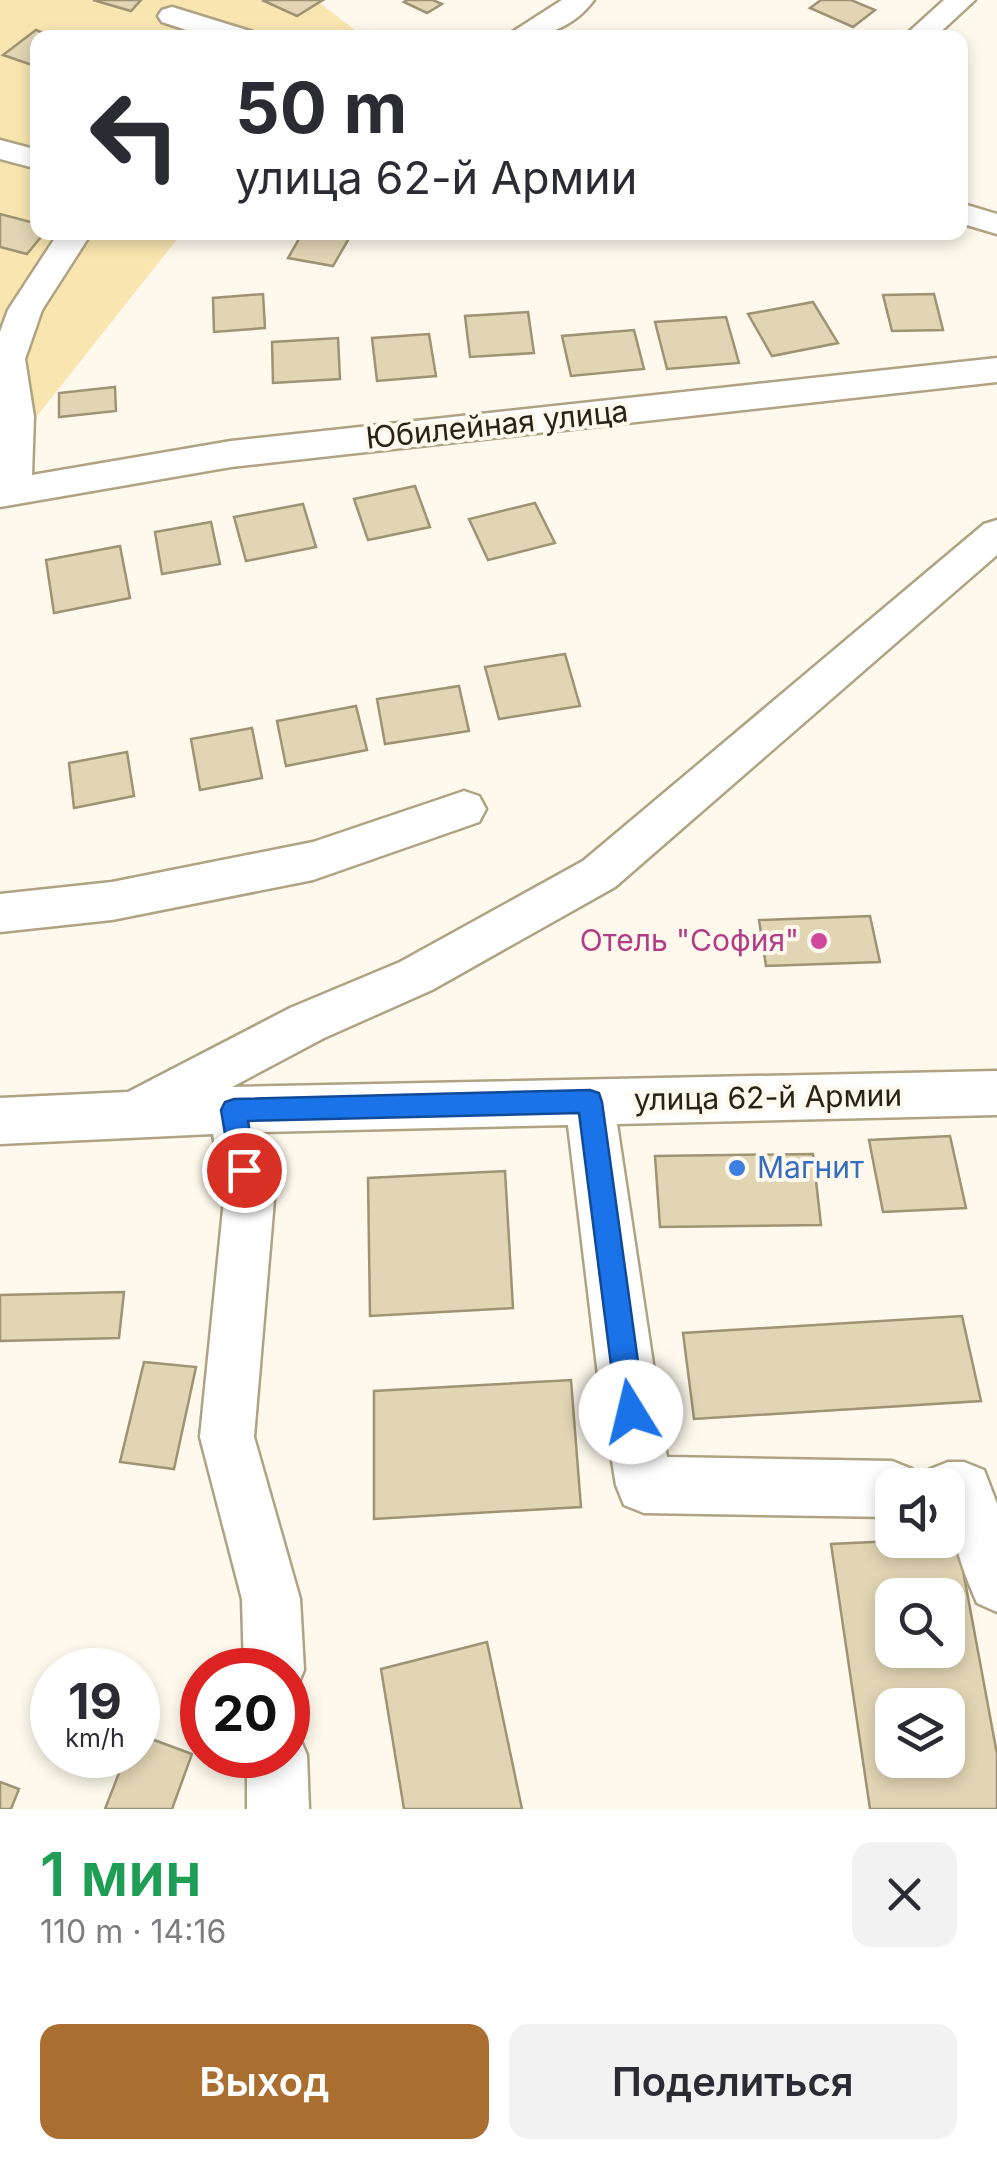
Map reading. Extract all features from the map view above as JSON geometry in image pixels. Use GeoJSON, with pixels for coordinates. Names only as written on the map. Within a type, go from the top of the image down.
{"type":"FeatureCollection","features":[{"type":"Feature","properties":{"kind":"street"},"geometry":{"type":"LineString","coordinates":[[533,30],[580,0]]}},
{"type":"Feature","properties":{"kind":"street"},"geometry":{"type":"LineString","coordinates":[[925,30],[961,0]]}},
{"type":"Feature","properties":{"kind":"street"},"geometry":{"type":"LineString","coordinates":[[178,5],[227,30]]}},
{"type":"Feature","properties":{"kind":"street"},"geometry":{"type":"LineString","coordinates":[[0,148],[30,157]]}},
{"type":"Feature","properties":{"kind":"street"},"geometry":{"type":"LineString","coordinates":[[968,215],[997,224]]}},
{"type":"Feature","properties":{"kind":"street"},"geometry":{"type":"LineString","coordinates":[[7,494],[4,358],[25,310],[71,240]]}},
{"type":"Feature","properties":{"kind":"street","name":"Юбилейная улица"},"geometry":{"type":"LineString","coordinates":[[7,494],[231,454],[997,370]]}},
{"type":"Feature","properties":{"kind":"street"},"geometry":{"type":"LineString","coordinates":[[129,1117],[307,1022],[416,976],[599,874],[997,534]]}},
{"type":"Feature","properties":{"kind":"street"},"geometry":{"type":"LineString","coordinates":[[0,913],[112,901],[314,860],[464,809]]}},
{"type":"Feature","properties":{"kind":"street","name":"улица 62-й Армии"},"geometry":{"type":"LineString","coordinates":[[0,1122],[234,1110],[997,1092]]}},
{"type":"Feature","properties":{"kind":"street"},"geometry":{"type":"LineString","coordinates":[[590,1102],[625,1375],[644,1486],[875,1489]]}},
{"type":"Feature","properties":{"kind":"street"},"geometry":{"type":"LineString","coordinates":[[234,1110],[249,1200],[227,1438],[271,1599],[273,1648]]}},
{"type":"Feature","properties":{"kind":"street"},"geometry":{"type":"LineString","coordinates":[[965,1493],[997,1583]]}},
{"type":"Feature","properties":{"kind":"street"},"geometry":{"type":"LineString","coordinates":[[277,1778],[278,1809]]}},
{"type":"Feature","properties":{"kind":"shaded area"},"geometry":{"type":"Polygon","coordinates":[[[0,0],[316,0],[355,30],[30,30],[30,240],[176,240],[37,416],[0,429],[0,0]]]}},
{"type":"Feature","properties":{"kind":"building"},"geometry":{"type":"Polygon","coordinates":[[[93,0],[141,0],[131,11],[93,0]]]}},
{"type":"Feature","properties":{"kind":"building"},"geometry":{"type":"Polygon","coordinates":[[[262,0],[323,0],[297,16],[262,0]]]}},
{"type":"Feature","properties":{"kind":"building"},"geometry":{"type":"Polygon","coordinates":[[[821,0],[851,0],[875,10],[853,27],[810,8],[821,0]]]}},
{"type":"Feature","properties":{"kind":"building"},"geometry":{"type":"Polygon","coordinates":[[[404,2],[442,4],[427,13],[404,2]]]}},
{"type":"Feature","properties":{"kind":"building"},"geometry":{"type":"Polygon","coordinates":[[[30,35],[30,64],[3,55],[30,35]]]}},
{"type":"Feature","properties":{"kind":"building"},"geometry":{"type":"Polygon","coordinates":[[[0,214],[30,222],[30,240],[38,240],[27,254],[0,247],[0,214]]]}},
{"type":"Feature","properties":{"kind":"building"},"geometry":{"type":"Polygon","coordinates":[[[298,240],[348,240],[333,266],[288,258],[298,240]]]}},
{"type":"Feature","properties":{"kind":"building"},"geometry":{"type":"Polygon","coordinates":[[[263,294],[265,328],[214,332],[213,298],[263,294]]]}},
{"type":"Feature","properties":{"kind":"building"},"geometry":{"type":"Polygon","coordinates":[[[934,294],[943,330],[892,331],[883,295],[934,294]]]}},
{"type":"Feature","properties":{"kind":"building"},"geometry":{"type":"Polygon","coordinates":[[[813,302],[838,343],[772,356],[748,314],[813,302]]]}},
{"type":"Feature","properties":{"kind":"building"},"geometry":{"type":"Polygon","coordinates":[[[528,312],[534,353],[470,357],[465,316],[528,312]]]}},
{"type":"Feature","properties":{"kind":"building"},"geometry":{"type":"Polygon","coordinates":[[[726,317],[739,363],[667,369],[655,322],[726,317]]]}},
{"type":"Feature","properties":{"kind":"building"},"geometry":{"type":"Polygon","coordinates":[[[634,330],[644,369],[571,376],[562,336],[634,330]]]}},
{"type":"Feature","properties":{"kind":"building"},"geometry":{"type":"Polygon","coordinates":[[[429,334],[436,376],[377,381],[372,338],[429,334]]]}},
{"type":"Feature","properties":{"kind":"building"},"geometry":{"type":"Polygon","coordinates":[[[338,338],[340,379],[273,383],[272,342],[338,338]]]}},
{"type":"Feature","properties":{"kind":"building"},"geometry":{"type":"Polygon","coordinates":[[[115,387],[116,411],[59,417],[59,393],[115,387]]]}},
{"type":"Feature","properties":{"kind":"building"},"geometry":{"type":"Polygon","coordinates":[[[415,486],[430,527],[368,540],[354,499],[415,486]]]}},
{"type":"Feature","properties":{"kind":"building"},"geometry":{"type":"Polygon","coordinates":[[[535,503],[555,543],[488,560],[469,519],[535,503]]]}},
{"type":"Feature","properties":{"kind":"building"},"geometry":{"type":"Polygon","coordinates":[[[303,504],[316,547],[246,561],[234,517],[303,504]]]}},
{"type":"Feature","properties":{"kind":"building"},"geometry":{"type":"Polygon","coordinates":[[[211,522],[220,564],[162,574],[155,532],[211,522]]]}},
{"type":"Feature","properties":{"kind":"building"},"geometry":{"type":"Polygon","coordinates":[[[120,546],[130,598],[54,613],[46,560],[120,546]]]}},
{"type":"Feature","properties":{"kind":"building"},"geometry":{"type":"Polygon","coordinates":[[[565,654],[580,706],[499,719],[485,667],[565,654]]]}},
{"type":"Feature","properties":{"kind":"building"},"geometry":{"type":"Polygon","coordinates":[[[459,686],[469,731],[385,744],[377,699],[459,686]]]}},
{"type":"Feature","properties":{"kind":"building"},"geometry":{"type":"Polygon","coordinates":[[[356,706],[367,750],[286,766],[277,721],[356,706]]]}},
{"type":"Feature","properties":{"kind":"building"},"geometry":{"type":"Polygon","coordinates":[[[252,728],[262,778],[200,790],[191,739],[252,728]]]}},
{"type":"Feature","properties":{"kind":"building"},"geometry":{"type":"Polygon","coordinates":[[[127,752],[134,796],[74,808],[69,763],[127,752]]]}},
{"type":"Feature","properties":{"kind":"building","name":"Отель \"София\""},"geometry":{"type":"Polygon","coordinates":[[[870,916],[880,962],[766,966],[759,920],[870,916]]]}},
{"type":"Feature","properties":{"kind":"building"},"geometry":{"type":"Polygon","coordinates":[[[950,1136],[966,1208],[883,1212],[869,1140],[950,1136]]]}},
{"type":"Feature","properties":{"kind":"building"},"geometry":{"type":"Polygon","coordinates":[[[813,1154],[821,1225],[660,1227],[655,1156],[813,1154]]]}},
{"type":"Feature","properties":{"kind":"building"},"geometry":{"type":"Polygon","coordinates":[[[505,1171],[513,1308],[370,1316],[368,1178],[505,1171]]]}},
{"type":"Feature","properties":{"kind":"building"},"geometry":{"type":"Polygon","coordinates":[[[124,1292],[119,1338],[0,1341],[0,1295],[124,1292]]]}},
{"type":"Feature","properties":{"kind":"building"},"geometry":{"type":"Polygon","coordinates":[[[962,1316],[981,1401],[694,1419],[683,1333],[962,1316]]]}},
{"type":"Feature","properties":{"kind":"building"},"geometry":{"type":"Polygon","coordinates":[[[144,1362],[196,1367],[174,1469],[120,1462],[144,1362]]]}},
{"type":"Feature","properties":{"kind":"building"},"geometry":{"type":"Polygon","coordinates":[[[571,1380],[581,1507],[374,1519],[374,1391],[571,1380]]]}},
{"type":"Feature","properties":{"kind":"building"},"geometry":{"type":"Polygon","coordinates":[[[875,1542],[875,1558],[961,1558],[964,1578],[875,1578],[875,1668],[965,1668],[965,1581],[997,1754],[997,1809],[870,1809],[831,1544],[875,1542]]]}},
{"type":"Feature","properties":{"kind":"building"},"geometry":{"type":"Polygon","coordinates":[[[487,1642],[522,1809],[404,1809],[381,1669],[487,1642]]]}},
{"type":"Feature","properties":{"kind":"building"},"geometry":{"type":"Polygon","coordinates":[[[160,1742],[180,1750],[180,1778],[183,1778],[172,1809],[105,1809],[117,1778],[160,1778],[160,1742]]]}},
{"type":"Feature","properties":{"kind":"building"},"geometry":{"type":"Polygon","coordinates":[[[0,1782],[19,1789],[11,1809],[0,1809],[0,1782]]]}},
{"type":"Feature","properties":{"kind":"place","name":"Отель \"София\""},"geometry":{"type":"Point","coordinates":[819,941]}},
{"type":"Feature","properties":{"kind":"place","name":"Магнит"},"geometry":{"type":"Point","coordinates":[737,1168]}},
{"type":"Feature","properties":{"kind":"route"},"geometry":{"type":"LineString","coordinates":[[244,1170],[234,1110],[590,1102],[631,1412]]}}]}
